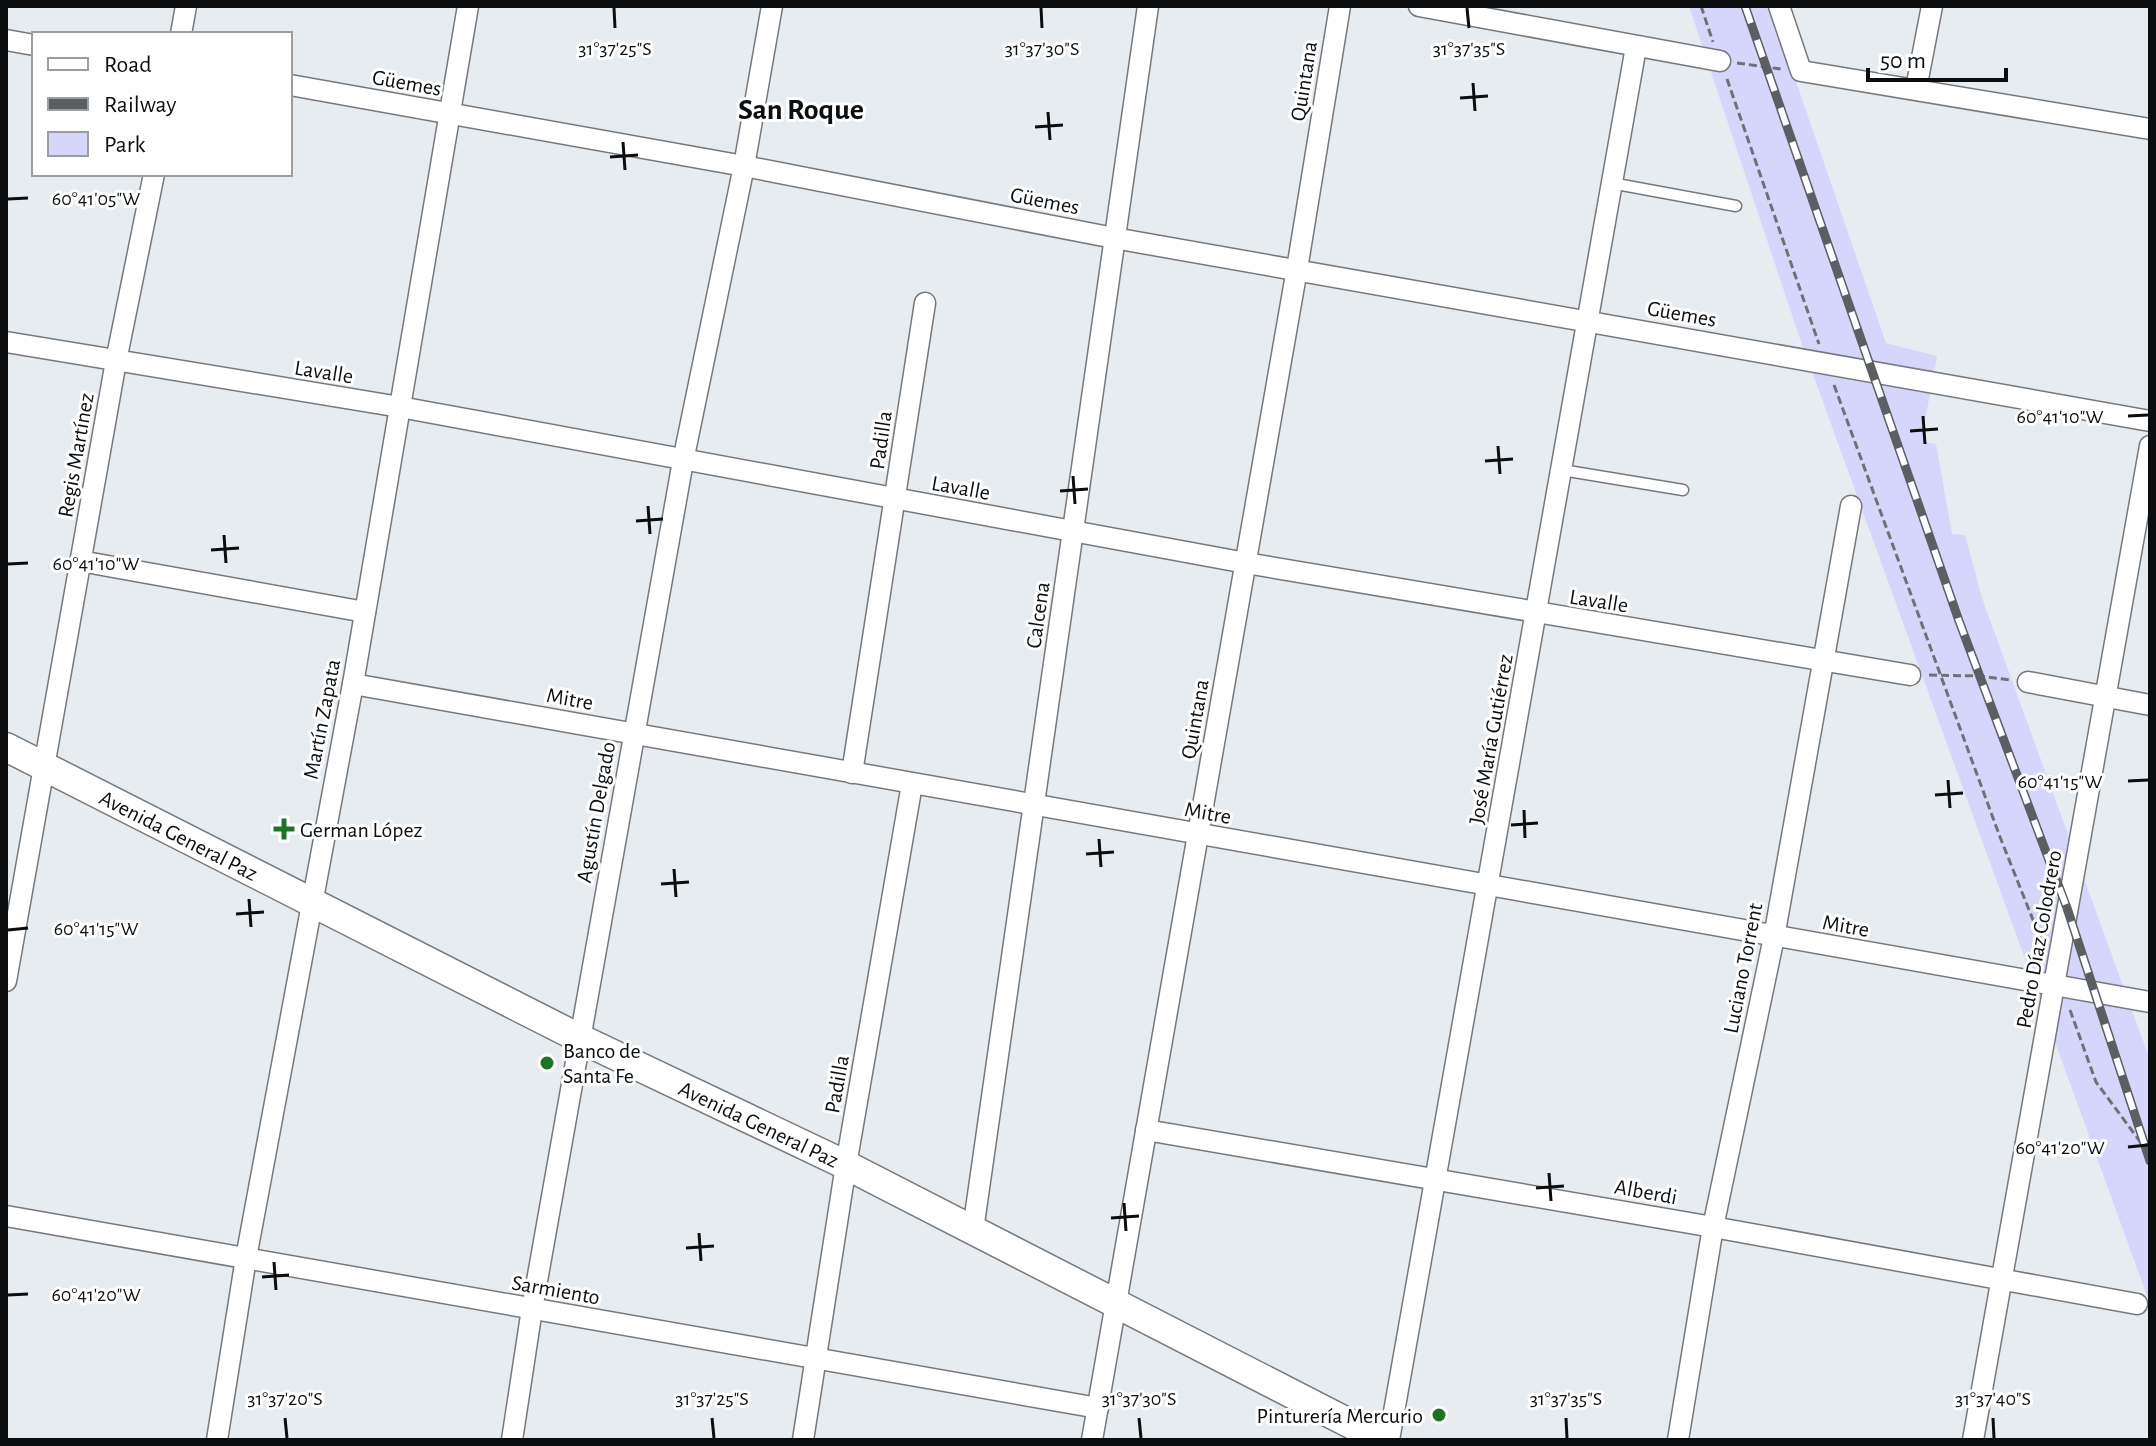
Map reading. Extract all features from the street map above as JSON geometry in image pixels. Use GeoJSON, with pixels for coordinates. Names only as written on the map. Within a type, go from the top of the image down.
{"type":"FeatureCollection","features":[{"type":"Feature","properties":{"kind":"main road","name":"Avenida General Paz"},"geometry":{"type":"LineString","coordinates":[[6,747],[581,1039],[846,1165],[1382,1440]]}},
{"type":"Feature","properties":{"kind":"street"},"geometry":{"type":"LineString","coordinates":[[181,32],[186,6]]}},
{"type":"Feature","properties":{"kind":"street","name":"Martín Zapata"},"geometry":{"type":"LineString","coordinates":[[217,1440],[246,1258],[353,684],[468,6]]}},
{"type":"Feature","properties":{"kind":"street","name":"Agustín Delgado"},"geometry":{"type":"LineString","coordinates":[[512,1440],[532,1309],[633,734],[683,461],[744,166],[772,6]]}},
{"type":"Feature","properties":{"kind":"street","name":"Calcena"},"geometry":{"type":"LineString","coordinates":[[973,1230],[1148,6]]}},
{"type":"Feature","properties":{"kind":"street","name":"Quintana"},"geometry":{"type":"LineString","coordinates":[[1092,1440],[1297,269],[1340,6]]}},
{"type":"Feature","properties":{"kind":"street"},"geometry":{"type":"LineString","coordinates":[[1419,6],[1720,61]]}},
{"type":"Feature","properties":{"kind":"street"},"geometry":{"type":"LineString","coordinates":[[1779,6],[1801,71],[2150,129]]}},
{"type":"Feature","properties":{"kind":"street"},"geometry":{"type":"LineString","coordinates":[[1916,89],[1932,6]]}},
{"type":"Feature","properties":{"kind":"street"},"geometry":{"type":"LineString","coordinates":[[6,40],[32,45]]}},
{"type":"Feature","properties":{"kind":"street","name":"José María Gutiérrez"},"geometry":{"type":"LineString","coordinates":[[1389,1440],[1433,1178],[1537,614],[1636,47]]}},
{"type":"Feature","properties":{"kind":"street","name":"Güemes"},"geometry":{"type":"LineString","coordinates":[[292,85],[744,166],[1114,238],[2150,421]]}},
{"type":"Feature","properties":{"kind":"street","name":"Regis Martínez"},"geometry":{"type":"LineString","coordinates":[[6,981],[11,925],[45,767],[116,361],[154,176]]}},
{"type":"Feature","properties":{"kind":"street","name":"Padilla"},"geometry":{"type":"LineString","coordinates":[[852,773],[925,303]]}},
{"type":"Feature","properties":{"kind":"street","name":"Lavalle"},"geometry":{"type":"LineString","coordinates":[[6,342],[400,407],[896,500],[1537,614],[1910,675]]}},
{"type":"Feature","properties":{"kind":"street","name":"Pedro Díaz Colodrero"},"geometry":{"type":"LineString","coordinates":[[1973,1440],[2058,987],[2105,696],[2150,446]]}},
{"type":"Feature","properties":{"kind":"street","name":"Luciano Torrent"},"geometry":{"type":"LineString","coordinates":[[1678,1440],[1713,1227],[1774,937],[1851,506]]}},
{"type":"Feature","properties":{"kind":"street"},"geometry":{"type":"LineString","coordinates":[[80,561],[365,612]]}},
{"type":"Feature","properties":{"kind":"street"},"geometry":{"type":"LineString","coordinates":[[2028,682],[2150,705]]}},
{"type":"Feature","properties":{"kind":"street","name":"Mitre"},"geometry":{"type":"LineString","coordinates":[[353,684],[2150,1002]]}},
{"type":"Feature","properties":{"kind":"street","name":"Padilla"},"geometry":{"type":"LineString","coordinates":[[803,1440],[818,1360],[846,1165],[912,784]]}},
{"type":"Feature","properties":{"kind":"street","name":"Alberdi"},"geometry":{"type":"LineString","coordinates":[[1146,1130],[1713,1227],[2137,1304]]}},
{"type":"Feature","properties":{"kind":"street","name":"Sarmiento"},"geometry":{"type":"LineString","coordinates":[[6,1216],[1098,1408]]}},
{"type":"Feature","properties":{"kind":"lane"},"geometry":{"type":"LineString","coordinates":[[1611,183],[1736,206]]}},
{"type":"Feature","properties":{"kind":"lane"},"geometry":{"type":"LineString","coordinates":[[1562,470],[1683,490]]}},
{"type":"Feature","properties":{"kind":"path"},"geometry":{"type":"LineString","coordinates":[[1701,6],[1826,363],[2042,942]]}},
{"type":"Feature","properties":{"kind":"path"},"geometry":{"type":"LineString","coordinates":[[1720,61],[1766,67]]}},
{"type":"Feature","properties":{"kind":"path"},"geometry":{"type":"LineString","coordinates":[[1910,675],[1980,676],[2028,682]]}},
{"type":"Feature","properties":{"kind":"path"},"geometry":{"type":"LineString","coordinates":[[2058,987],[2096,1082],[2150,1155]]}},
{"type":"Feature","properties":{"kind":"green space"},"geometry":{"type":"Polygon","coordinates":[[[1689,6],[1770,6],[1886,343],[1937,356],[1925,420],[1925,442],[1936,444],[1952,534],[1965,535],[1982,598],[2150,1060],[2150,1304],[1798,333],[1689,6]]]}},
{"type":"Feature","properties":{"kind":"railway"},"geometry":{"type":"LineString","coordinates":[[1745,6],[1959,621],[2067,908],[2150,1161]]}},
{"type":"Feature","properties":{"kind":"place","name":"German López"},"geometry":{"type":"Point","coordinates":[284,829]}},
{"type":"Feature","properties":{"kind":"place","name":"Banco de Santa Fe"},"geometry":{"type":"Point","coordinates":[547,1063]}},
{"type":"Feature","properties":{"kind":"place","name":"Pinturería Mercurio"},"geometry":{"type":"Point","coordinates":[1439,1415]}},
{"type":"Feature","properties":{"kind":"district","name":"San Roque"},"geometry":{"type":"Point","coordinates":[801,109]}}]}
